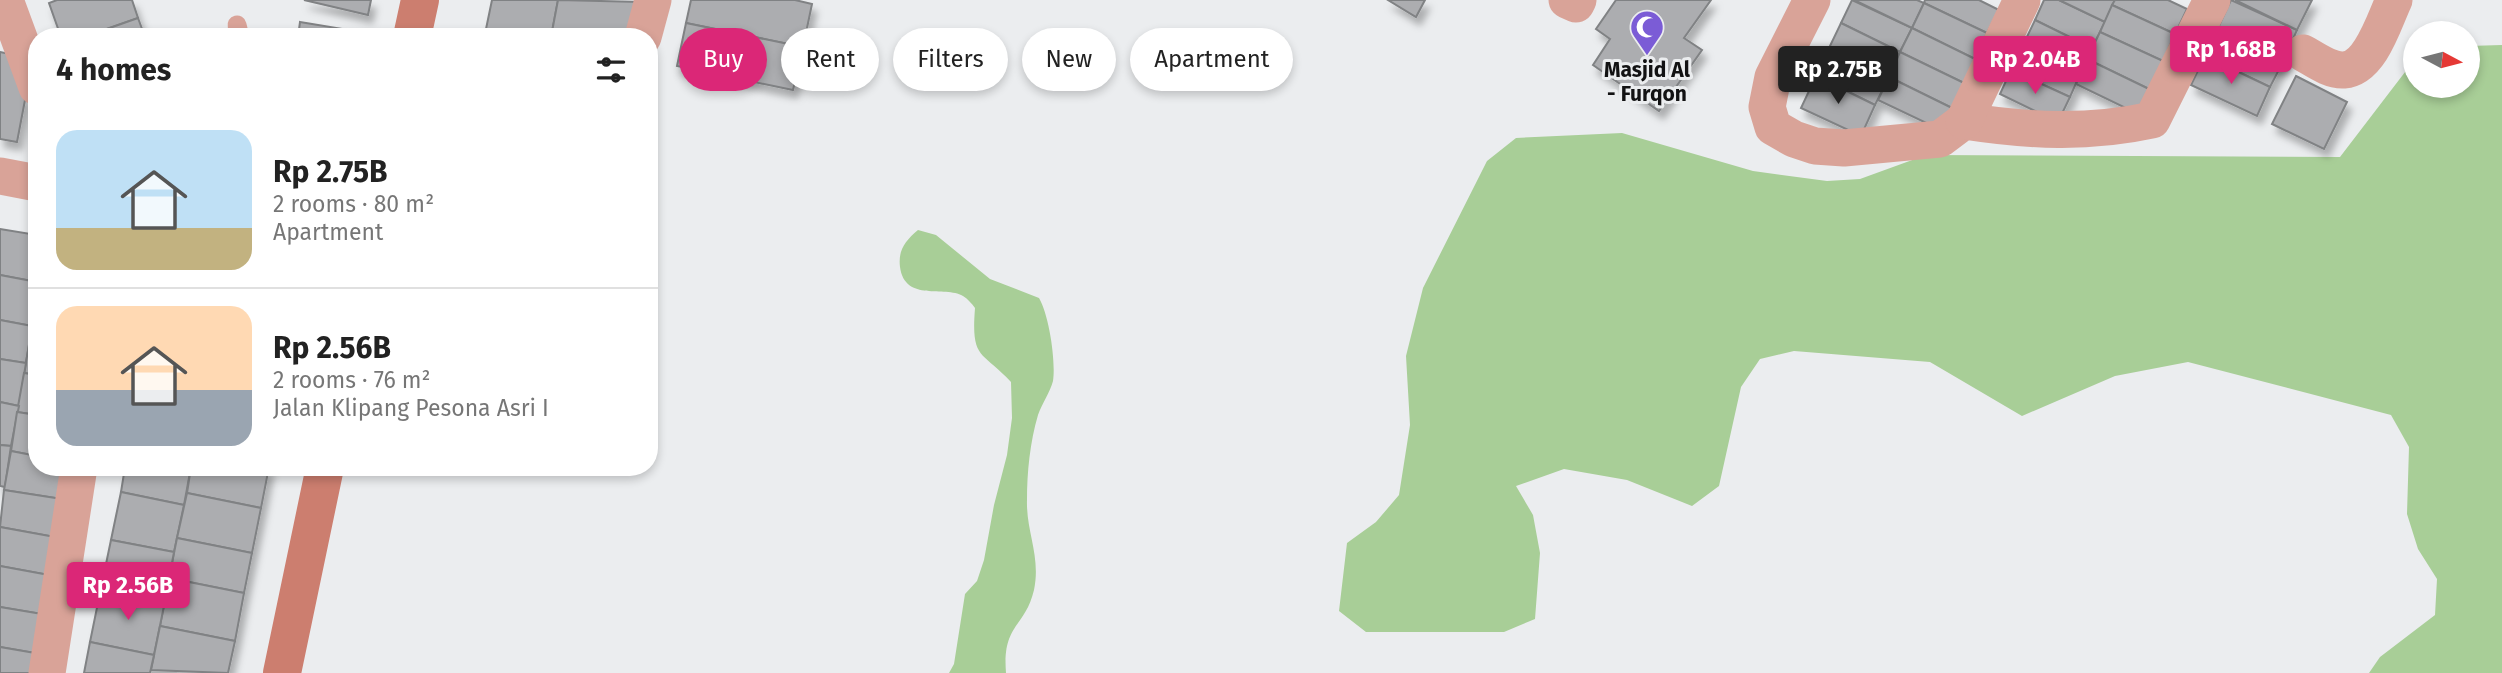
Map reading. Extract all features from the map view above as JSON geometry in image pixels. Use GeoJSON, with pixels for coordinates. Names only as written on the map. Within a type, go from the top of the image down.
{"type":"FeatureCollection","features":[{"type":"Feature","properties":{"kind":"main road"},"geometry":{"type":"LineString","coordinates":[[414,28],[420,0]]}},
{"type":"Feature","properties":{"kind":"main road"},"geometry":{"type":"LineString","coordinates":[[282,673],[323,476]]}},
{"type":"Feature","properties":{"kind":"street"},"geometry":{"type":"LineString","coordinates":[[5,0],[28,63]]}},
{"type":"Feature","properties":{"kind":"street"},"geometry":{"type":"LineString","coordinates":[[645,28],[653,0]]}},
{"type":"Feature","properties":{"kind":"street"},"geometry":{"type":"LineString","coordinates":[[1567,0],[1576,4],[1578,0]]}},
{"type":"Feature","properties":{"kind":"street"},"geometry":{"type":"LineString","coordinates":[[1812,0],[1773,77],[1767,107],[1773,127],[1804,142],[1844,148],[1940,139],[1964,121],[2022,0]]}},
{"type":"Feature","properties":{"kind":"street"},"geometry":{"type":"LineString","coordinates":[[1964,121],[2065,132],[2118,128],[2152,120],[2212,0]]}},
{"type":"Feature","properties":{"kind":"street"},"geometry":{"type":"LineString","coordinates":[[2303,53],[2334,69],[2345,70],[2358,65],[2366,56],[2394,0]]}},
{"type":"Feature","properties":{"kind":"street"},"geometry":{"type":"LineString","coordinates":[[0,176],[28,181]]}},
{"type":"Feature","properties":{"kind":"street"},"geometry":{"type":"LineString","coordinates":[[47,673],[78,476]]}},
{"type":"Feature","properties":{"kind":"green space"},"geometry":{"type":"Polygon","coordinates":[[[2502,45],[2502,673],[2369,673],[2380,657],[2435,615],[2437,579],[2418,549],[2407,514],[2409,447],[2391,415],[2188,362],[2115,376],[2022,416],[1930,362],[1794,351],[1760,359],[1741,387],[1719,486],[1692,506],[1627,480],[1564,469],[1516,486],[1533,515],[1540,553],[1535,619],[1504,632],[1366,632],[1339,611],[1347,543],[1376,522],[1399,495],[1410,425],[1406,356],[1423,288],[1487,161],[1516,138],[1622,133],[1753,171],[1827,181],[1860,179],[1926,155],[2340,157],[2403,75],[2403,98],[2480,98],[2480,46],[2502,45]]]}},
{"type":"Feature","properties":{"kind":"green space"},"geometry":{"type":"Polygon","coordinates":[[[918,230],[936,235],[990,279],[1039,298],[1049,326],[1053,381],[1035,425],[1028,479],[1027,512],[1035,555],[1036,578],[1030,602],[1007,645],[1006,673],[949,673],[954,664],[965,594],[977,581],[984,560],[1007,455],[1012,418],[1011,382],[980,352],[975,337],[975,308],[968,300],[955,293],[917,289],[903,278],[900,267],[901,251],[918,230]]]}},
{"type":"Feature","properties":{"kind":"building"},"geometry":{"type":"Polygon","coordinates":[[[57,0],[132,0],[138,18],[110,28],[58,28],[49,3],[57,0]]]}},
{"type":"Feature","properties":{"kind":"building"},"geometry":{"type":"Polygon","coordinates":[[[304,0],[371,0],[368,15],[304,0]]]}},
{"type":"Feature","properties":{"kind":"building"},"geometry":{"type":"Polygon","coordinates":[[[492,0],[558,0],[553,28],[486,28],[492,0]]]}},
{"type":"Feature","properties":{"kind":"building"},"geometry":{"type":"Polygon","coordinates":[[[558,0],[642,2],[637,28],[553,28],[558,0]]]}},
{"type":"Feature","properties":{"kind":"building"},"geometry":{"type":"Polygon","coordinates":[[[691,0],[795,0],[812,4],[807,28],[781,28],[781,42],[767,40],[767,28],[710,28],[686,23],[691,0]]]}},
{"type":"Feature","properties":{"kind":"building"},"geometry":{"type":"Polygon","coordinates":[[[1388,0],[1425,0],[1416,17],[1388,0]]]}},
{"type":"Feature","properties":{"kind":"building","name":"Masjid Al - Furqon"},"geometry":{"type":"Polygon","coordinates":[[[1616,0],[1711,0],[1684,38],[1702,50],[1659,111],[1593,65],[1610,39],[1596,29],[1616,0]]]}},
{"type":"Feature","properties":{"kind":"building"},"geometry":{"type":"Polygon","coordinates":[[[1852,0],[1912,28],[1900,52],[1841,23],[1852,0]]]}},
{"type":"Feature","properties":{"kind":"building"},"geometry":{"type":"Polygon","coordinates":[[[1854,0],[1917,0],[1924,3],[1912,28],[1854,0]]]}},
{"type":"Feature","properties":{"kind":"building"},"geometry":{"type":"Polygon","coordinates":[[[1925,0],[1979,0],[1999,10],[1987,33],[1924,3],[1925,0]]]}},
{"type":"Feature","properties":{"kind":"building"},"geometry":{"type":"Polygon","coordinates":[[[2044,0],[2059,0],[2105,22],[2092,48],[2035,20],[2044,0]]]}},
{"type":"Feature","properties":{"kind":"building"},"geometry":{"type":"Polygon","coordinates":[[[2059,0],[2115,0],[2105,22],[2059,0]]]}},
{"type":"Feature","properties":{"kind":"building"},"geometry":{"type":"Polygon","coordinates":[[[2115,0],[2168,0],[2187,9],[2175,34],[2112,5],[2115,0]]]}},
{"type":"Feature","properties":{"kind":"building"},"geometry":{"type":"Polygon","coordinates":[[[2231,0],[2297,30],[2283,62],[2217,30],[2231,0]]]}},
{"type":"Feature","properties":{"kind":"building"},"geometry":{"type":"Polygon","coordinates":[[[2235,0],[2312,0],[2297,30],[2235,0]]]}},
{"type":"Feature","properties":{"kind":"building"},"geometry":{"type":"Polygon","coordinates":[[[1924,3],[1987,33],[1975,59],[1912,28],[1924,3]]]}},
{"type":"Feature","properties":{"kind":"building"},"geometry":{"type":"Polygon","coordinates":[[[2112,5],[2175,34],[2163,61],[2100,32],[2112,5]]]}},
{"type":"Feature","properties":{"kind":"building"},"geometry":{"type":"Polygon","coordinates":[[[138,18],[142,28],[110,28],[138,18]]]}},
{"type":"Feature","properties":{"kind":"building"},"geometry":{"type":"Polygon","coordinates":[[[2035,20],[2092,48],[2081,72],[2023,45],[2035,20]]]}},
{"type":"Feature","properties":{"kind":"building"},"geometry":{"type":"Polygon","coordinates":[[[300,22],[337,28],[299,28],[300,22]]]}},
{"type":"Feature","properties":{"kind":"building"},"geometry":{"type":"Polygon","coordinates":[[[686,23],[710,28],[685,28],[686,23]]]}},
{"type":"Feature","properties":{"kind":"building"},"geometry":{"type":"Polygon","coordinates":[[[1841,23],[1900,52],[1889,77],[1829,48],[1841,23]]]}},
{"type":"Feature","properties":{"kind":"building"},"geometry":{"type":"Polygon","coordinates":[[[1912,28],[1975,59],[1964,83],[1900,52],[1912,28]]]}},
{"type":"Feature","properties":{"kind":"building"},"geometry":{"type":"Polygon","coordinates":[[[2217,30],[2283,62],[2270,87],[2205,56],[2217,30]]]}},
{"type":"Feature","properties":{"kind":"building"},"geometry":{"type":"Polygon","coordinates":[[[2100,32],[2163,61],[2149,89],[2087,59],[2100,32]]]}},
{"type":"Feature","properties":{"kind":"building"},"geometry":{"type":"Polygon","coordinates":[[[767,40],[781,42],[781,88],[767,85],[767,40]]]}},
{"type":"Feature","properties":{"kind":"building"},"geometry":{"type":"Polygon","coordinates":[[[2023,45],[2081,72],[2070,97],[2011,70],[2023,45]]]}},
{"type":"Feature","properties":{"kind":"building"},"geometry":{"type":"Polygon","coordinates":[[[1829,48],[1889,77],[1875,105],[1816,76],[1829,48]]]}},
{"type":"Feature","properties":{"kind":"building"},"geometry":{"type":"Polygon","coordinates":[[[0,52],[10,54],[25,100],[17,142],[0,139],[0,52]]]}},
{"type":"Feature","properties":{"kind":"building"},"geometry":{"type":"Polygon","coordinates":[[[1900,52],[1964,83],[1952,108],[1889,77],[1900,52]]]}},
{"type":"Feature","properties":{"kind":"building"},"geometry":{"type":"Polygon","coordinates":[[[2205,56],[2270,87],[2257,116],[2191,85],[2205,56]]]}},
{"type":"Feature","properties":{"kind":"building"},"geometry":{"type":"Polygon","coordinates":[[[2087,59],[2149,89],[2138,114],[2076,84],[2087,59]]]}},
{"type":"Feature","properties":{"kind":"building"},"geometry":{"type":"Polygon","coordinates":[[[2011,70],[2070,97],[2058,122],[2000,94],[2011,70]]]}},
{"type":"Feature","properties":{"kind":"building"},"geometry":{"type":"Polygon","coordinates":[[[1816,76],[1875,105],[1861,136],[1801,108],[1816,76]]]}},
{"type":"Feature","properties":{"kind":"building"},"geometry":{"type":"Polygon","coordinates":[[[2296,76],[2347,102],[2324,149],[2272,124],[2296,76]]]}},
{"type":"Feature","properties":{"kind":"building"},"geometry":{"type":"Polygon","coordinates":[[[1889,77],[1952,108],[1941,130],[1878,100],[1889,77]]]}},
{"type":"Feature","properties":{"kind":"building"},"geometry":{"type":"Polygon","coordinates":[[[0,229],[28,234],[28,280],[0,275],[0,229]]]}},
{"type":"Feature","properties":{"kind":"building"},"geometry":{"type":"Polygon","coordinates":[[[0,275],[28,280],[28,325],[0,320],[0,275]]]}},
{"type":"Feature","properties":{"kind":"building"},"geometry":{"type":"Polygon","coordinates":[[[0,320],[28,325],[26,363],[0,359],[0,320]]]}},
{"type":"Feature","properties":{"kind":"building"},"geometry":{"type":"Polygon","coordinates":[[[28,351],[28,374],[24,373],[28,351]]]}},
{"type":"Feature","properties":{"kind":"building"},"geometry":{"type":"Polygon","coordinates":[[[0,359],[26,363],[19,406],[0,402],[0,359]]]}},
{"type":"Feature","properties":{"kind":"building"},"geometry":{"type":"Polygon","coordinates":[[[24,373],[28,374],[28,414],[17,412],[24,373]]]}},
{"type":"Feature","properties":{"kind":"building"},"geometry":{"type":"Polygon","coordinates":[[[0,402],[19,406],[11,446],[0,445],[0,402]]]}},
{"type":"Feature","properties":{"kind":"building"},"geometry":{"type":"Polygon","coordinates":[[[17,412],[28,414],[28,454],[11,451],[17,412]]]}},
{"type":"Feature","properties":{"kind":"building"},"geometry":{"type":"Polygon","coordinates":[[[0,445],[11,446],[5,487],[0,486],[0,445]]]}},
{"type":"Feature","properties":{"kind":"building"},"geometry":{"type":"Polygon","coordinates":[[[11,451],[28,454],[28,476],[66,476],[62,499],[4,490],[11,451]]]}},
{"type":"Feature","properties":{"kind":"building"},"geometry":{"type":"Polygon","coordinates":[[[124,476],[189,476],[184,505],[121,492],[124,476]]]}},
{"type":"Feature","properties":{"kind":"building"},"geometry":{"type":"Polygon","coordinates":[[[190,476],[267,476],[261,508],[187,493],[190,476]]]}},
{"type":"Feature","properties":{"kind":"building"},"geometry":{"type":"Polygon","coordinates":[[[4,490],[62,499],[55,537],[0,527],[4,490]]]}},
{"type":"Feature","properties":{"kind":"building"},"geometry":{"type":"Polygon","coordinates":[[[121,492],[184,505],[174,552],[111,540],[121,492]]]}},
{"type":"Feature","properties":{"kind":"building"},"geometry":{"type":"Polygon","coordinates":[[[187,493],[261,508],[252,553],[177,538],[187,493]]]}},
{"type":"Feature","properties":{"kind":"building"},"geometry":{"type":"Polygon","coordinates":[[[0,527],[55,537],[49,575],[0,566],[0,527]]]}},
{"type":"Feature","properties":{"kind":"building"},"geometry":{"type":"Polygon","coordinates":[[[177,538],[252,553],[244,593],[169,578],[177,538]]]}},
{"type":"Feature","properties":{"kind":"building"},"geometry":{"type":"Polygon","coordinates":[[[111,540],[174,552],[165,601],[101,588],[111,540]]]}},
{"type":"Feature","properties":{"kind":"building"},"geometry":{"type":"Polygon","coordinates":[[[0,566],[49,575],[42,614],[0,607],[0,566]]]}},
{"type":"Feature","properties":{"kind":"building"},"geometry":{"type":"Polygon","coordinates":[[[169,578],[244,593],[235,641],[160,626],[169,578]]]}},
{"type":"Feature","properties":{"kind":"building"},"geometry":{"type":"Polygon","coordinates":[[[101,588],[165,601],[154,655],[90,642],[101,588]]]}},
{"type":"Feature","properties":{"kind":"building"},"geometry":{"type":"Polygon","coordinates":[[[0,607],[42,614],[35,653],[0,647],[0,607]]]}},
{"type":"Feature","properties":{"kind":"building"},"geometry":{"type":"Polygon","coordinates":[[[160,626],[235,641],[228,673],[151,670],[160,626]]]}},
{"type":"Feature","properties":{"kind":"building"},"geometry":{"type":"Polygon","coordinates":[[[90,642],[154,655],[150,673],[84,673],[90,642]]]}},
{"type":"Feature","properties":{"kind":"building"},"geometry":{"type":"Polygon","coordinates":[[[0,647],[35,653],[32,673],[0,673],[0,647]]]}},
{"type":"Feature","properties":{"kind":"place","name":"Masjid Al - Furqon"},"geometry":{"type":"Point","coordinates":[1647,57]}}]}
